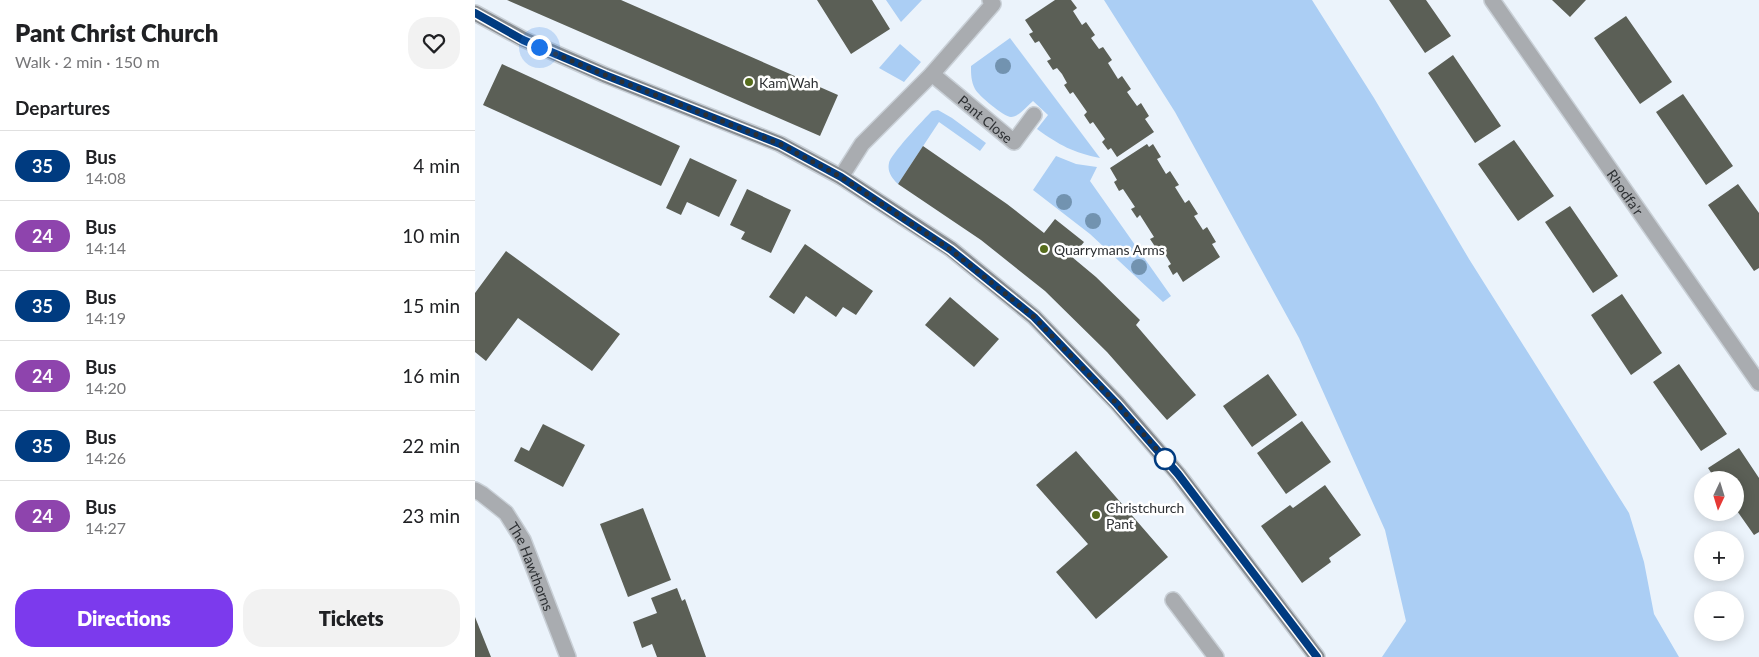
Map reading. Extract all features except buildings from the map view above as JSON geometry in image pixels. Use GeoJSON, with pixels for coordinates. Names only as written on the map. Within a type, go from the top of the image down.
{"type":"FeatureCollection","features":[{"type":"Feature","properties":{"kind":"street"},"geometry":{"type":"LineString","coordinates":[[841,177],[862,144],[933,74],[993,4],[990,0]]}},
{"type":"Feature","properties":{"kind":"street","name":"Rhodfa'r"},"geometry":{"type":"LineString","coordinates":[[1492,0],[1759,384]]}},
{"type":"Feature","properties":{"kind":"street"},"geometry":{"type":"LineString","coordinates":[[475,12],[523,40],[605,75],[780,144],[841,177],[951,250],[1034,317],[1117,404],[1178,474],[1317,657]]}},
{"type":"Feature","properties":{"kind":"street","name":"Pant Close"},"geometry":{"type":"LineString","coordinates":[[933,74],[1013,142],[1034,115]]}},
{"type":"Feature","properties":{"kind":"street","name":"The Hawthorns"},"geometry":{"type":"LineString","coordinates":[[475,490],[506,513],[523,540],[568,657]]}},
{"type":"Feature","properties":{"kind":"street"},"geometry":{"type":"LineString","coordinates":[[1173,600],[1216,657]]}},
{"type":"Feature","properties":{"kind":"shaded area"},"geometry":{"type":"Polygon","coordinates":[[[886,0],[922,0],[901,22],[886,0]]]}},
{"type":"Feature","properties":{"kind":"shaded area"},"geometry":{"type":"Polygon","coordinates":[[[1104,0],[1312,0],[1374,98],[1469,259],[1629,513],[1644,562],[1654,614],[1679,657],[1382,657],[1406,621],[1385,530],[1299,338],[1175,112],[1104,0]]]}},
{"type":"Feature","properties":{"kind":"shaded area"},"geometry":{"type":"Polygon","coordinates":[[[1010,38],[1100,158],[1067,148],[1037,129],[1048,115],[1033,101],[1020,113],[1011,117],[997,110],[977,92],[972,80],[971,66],[1010,38]]]}},
{"type":"Feature","properties":{"kind":"shaded area"},"geometry":{"type":"Polygon","coordinates":[[[900,44],[921,62],[904,82],[879,68],[900,44]]]}},
{"type":"Feature","properties":{"kind":"shaded area"},"geometry":{"type":"Polygon","coordinates":[[[938,110],[986,143],[980,151],[939,122],[898,184],[889,172],[891,159],[928,115],[932,111],[938,110]]]}},
{"type":"Feature","properties":{"kind":"shaded area"},"geometry":{"type":"Polygon","coordinates":[[[1056,156],[1076,164],[1097,167],[1090,181],[1171,296],[1163,302],[1090,234],[1033,190],[1056,156]]]}},
{"type":"Feature","properties":{"kind":"bus line","name":"35"},"geometry":{"type":"LineString","coordinates":[[475,13],[523,40],[605,75],[780,144],[841,177],[951,250],[1034,317],[1117,404],[1178,474],[1317,657]]}},
{"type":"Feature","properties":{"kind":"place","name":"Kam Wah"},"geometry":{"type":"Point","coordinates":[749,82]}},
{"type":"Feature","properties":{"kind":"place","name":"Quarrymans Arms"},"geometry":{"type":"Point","coordinates":[1044,249]}},
{"type":"Feature","properties":{"kind":"place","name":"Christchurch Pant"},"geometry":{"type":"Point","coordinates":[1096,515]}},
{"type":"Feature","properties":{"kind":"route"},"geometry":{"type":"LineString","coordinates":[[539,47],[780,144],[841,177],[951,250],[1034,317],[1117,404],[1165,459]]}}]}
